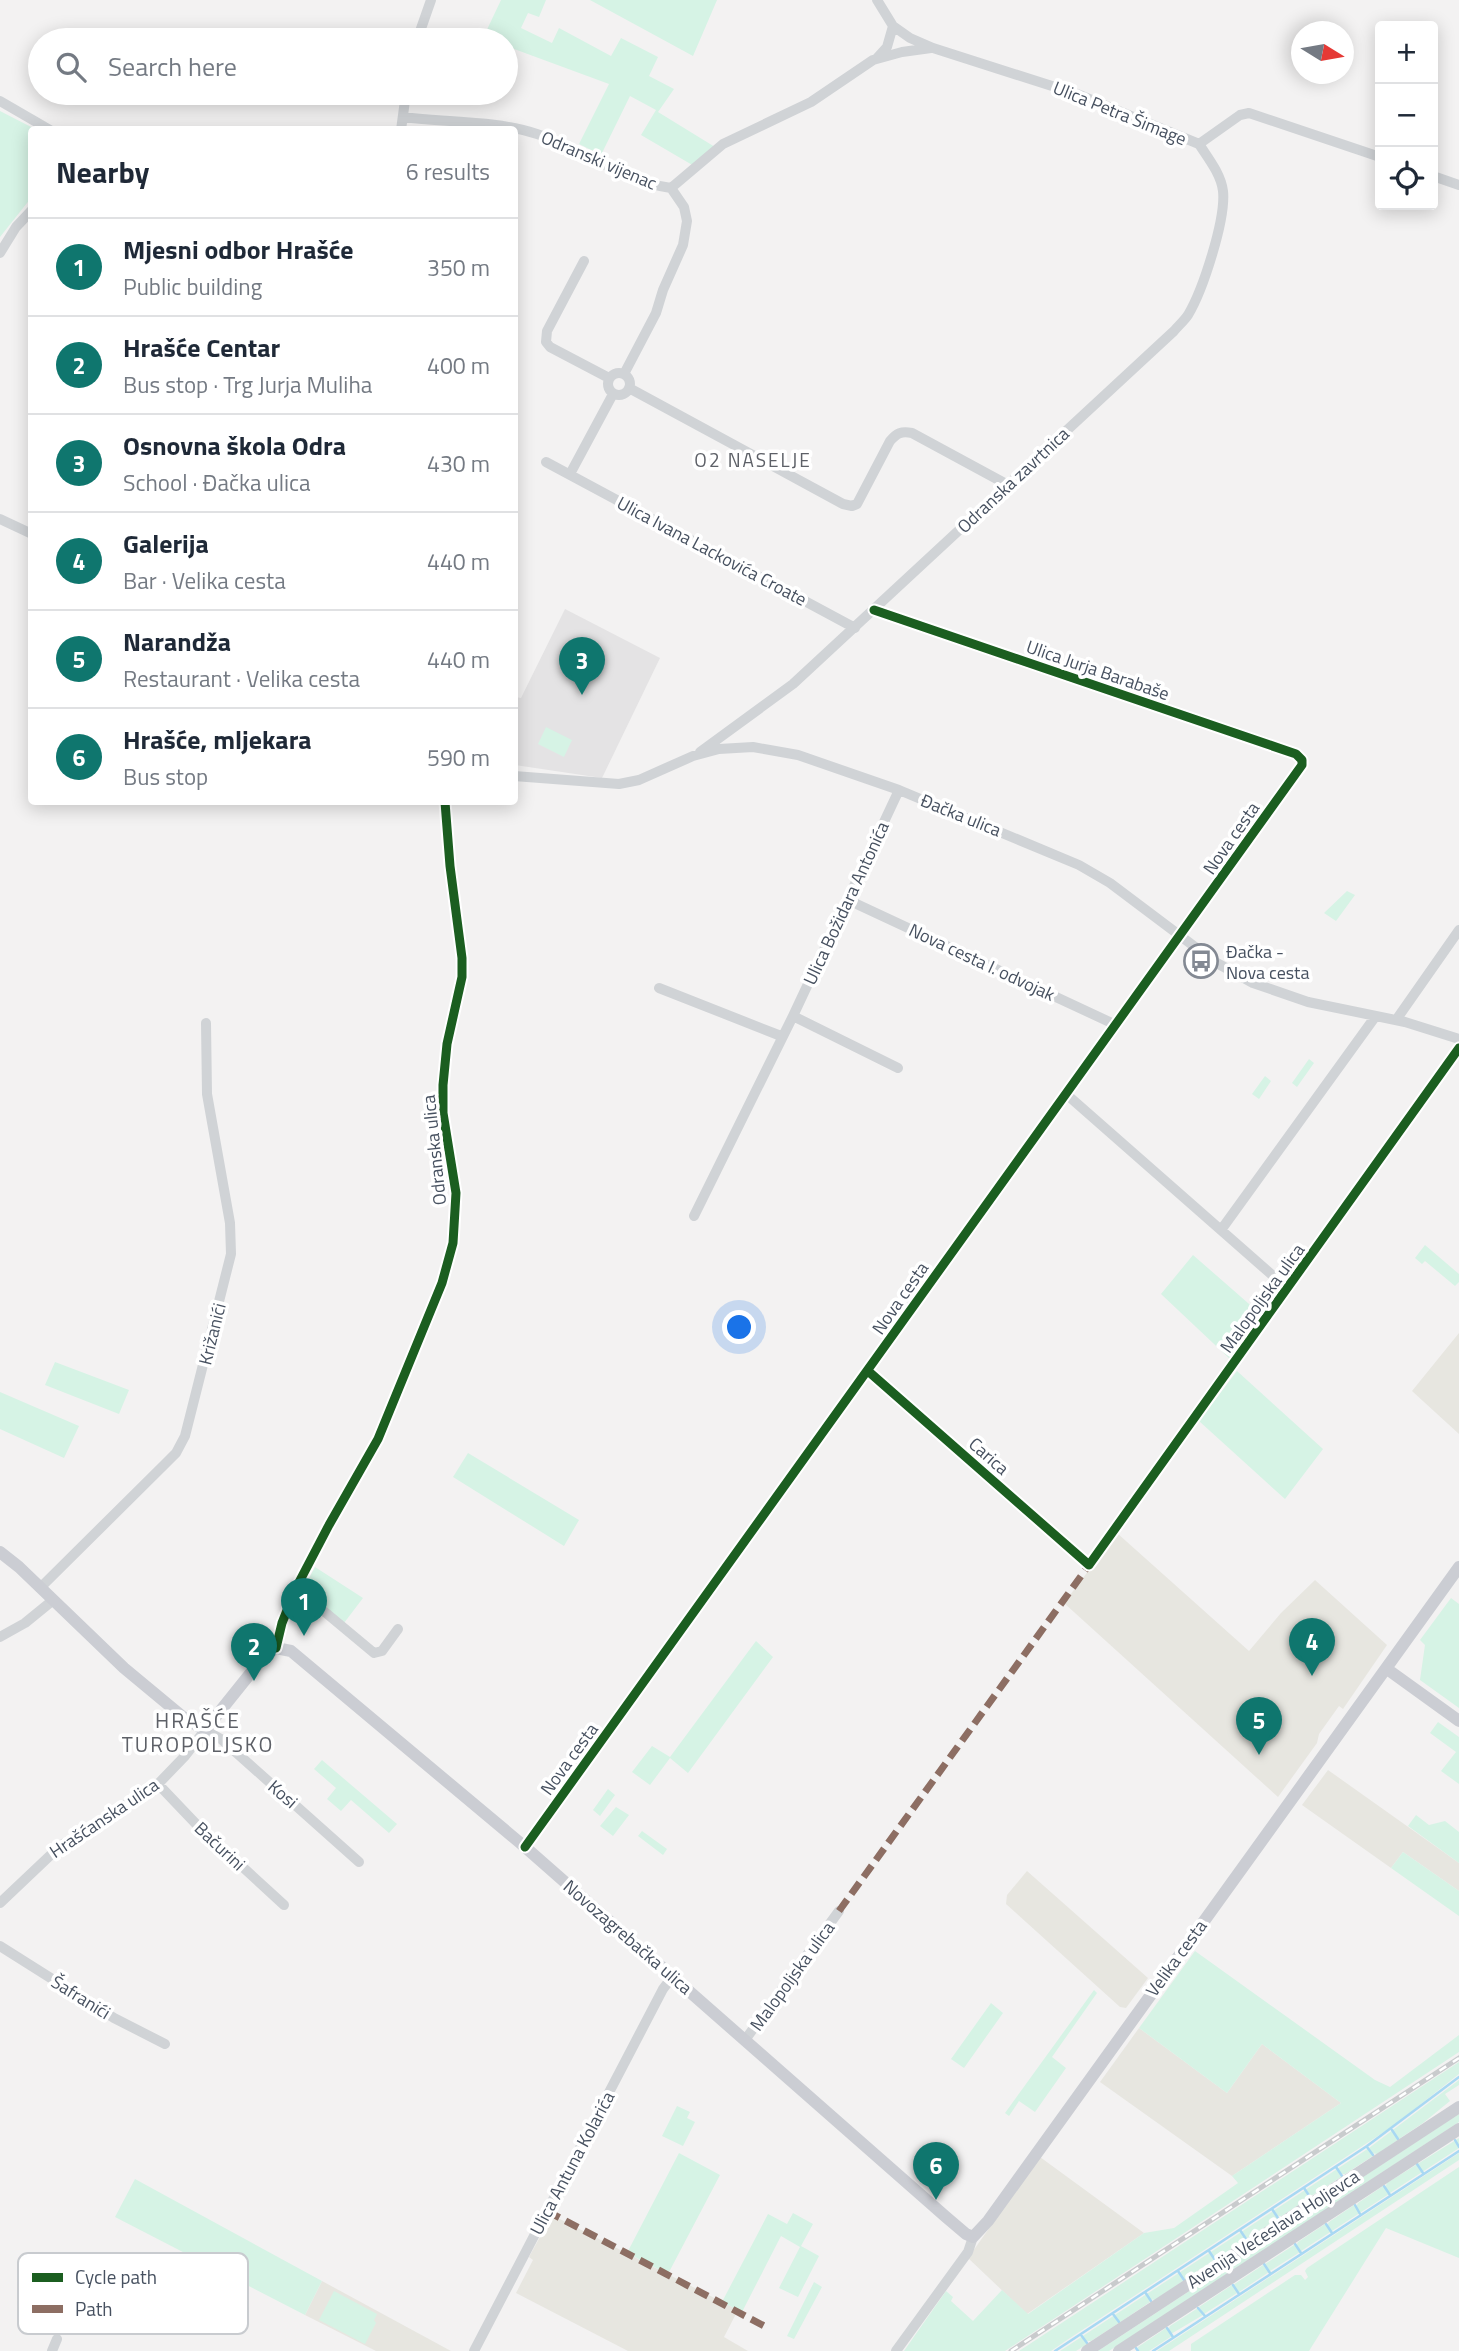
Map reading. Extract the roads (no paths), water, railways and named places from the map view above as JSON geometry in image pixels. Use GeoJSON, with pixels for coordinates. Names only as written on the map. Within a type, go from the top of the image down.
{"type":"FeatureCollection","features":[{"type":"Feature","properties":{"kind":"main road"},"geometry":{"type":"LineString","coordinates":[[0,1552],[124,1668],[183,1717],[205,1730],[266,1654],[276,1648]]}},
{"type":"Feature","properties":{"kind":"main road","name":"Velika cesta"},"geometry":{"type":"LineString","coordinates":[[973,2237],[984,2227],[1459,1567]]}},
{"type":"Feature","properties":{"kind":"main road","name":"Novozagrebačka ulica"},"geometry":{"type":"LineString","coordinates":[[276,1648],[288,1649],[295,1654],[525,1847],[936,2208],[973,2237]]}},
{"type":"Feature","properties":{"kind":"main road"},"geometry":{"type":"LineString","coordinates":[[1387,1669],[1459,1721]]}},
{"type":"Feature","properties":{"kind":"main road","name":"Avenija Većeslava Holjevca"},"geometry":{"type":"LineString","coordinates":[[1087,2351],[1459,2107]]}},
{"type":"Feature","properties":{"kind":"main road","name":"Avenija Većeslava Holjevca"},"geometry":{"type":"LineString","coordinates":[[1119,2351],[1459,2129]]}},
{"type":"Feature","properties":{"kind":"street"},"geometry":{"type":"LineString","coordinates":[[421,28],[431,0]]}},
{"type":"Feature","properties":{"kind":"street"},"geometry":{"type":"LineString","coordinates":[[877,0],[893,26],[910,38],[933,48]]}},
{"type":"Feature","properties":{"kind":"street"},"geometry":{"type":"LineString","coordinates":[[877,58],[887,47],[893,26]]}},
{"type":"Feature","properties":{"kind":"street","name":"Odranski vijenac"},"geometry":{"type":"LineString","coordinates":[[671,188],[723,144],[811,102],[861,66],[877,58],[933,48]]}},
{"type":"Feature","properties":{"kind":"street","name":"Ulica Petra Šimage"},"geometry":{"type":"LineString","coordinates":[[933,48],[1077,94],[1199,144],[1240,115],[1249,113],[1375,155]]}},
{"type":"Feature","properties":{"kind":"street"},"geometry":{"type":"LineString","coordinates":[[0,101],[43,126]]}},
{"type":"Feature","properties":{"kind":"street"},"geometry":{"type":"LineString","coordinates":[[402,126],[404,105]]}},
{"type":"Feature","properties":{"kind":"street","name":"Odranski vijenac"},"geometry":{"type":"LineString","coordinates":[[403,117],[496,126]]}},
{"type":"Feature","properties":{"kind":"street","name":"Odranski vijenac"},"geometry":{"type":"LineString","coordinates":[[518,130],[535,133],[639,180],[671,188],[684,207],[687,221],[683,245],[656,313],[624,374]]}},
{"type":"Feature","properties":{"kind":"street","name":"Odranska zavrtnica"},"geometry":{"type":"LineString","coordinates":[[693,756],[793,684],[1174,331],[1187,315],[1200,289],[1223,213],[1223,190],[1218,173],[1199,144]]}},
{"type":"Feature","properties":{"kind":"street"},"geometry":{"type":"LineString","coordinates":[[1438,178],[1459,185]]}},
{"type":"Feature","properties":{"kind":"street"},"geometry":{"type":"LineString","coordinates":[[0,253],[28,214]]}},
{"type":"Feature","properties":{"kind":"street"},"geometry":{"type":"LineString","coordinates":[[584,261],[547,331],[546,342],[550,347],[609,378]]}},
{"type":"Feature","properties":{"kind":"street"},"geometry":{"type":"LineString","coordinates":[[614,374],[624,374],[630,382],[629,388],[621,395],[613,394],[608,385],[609,378],[614,374]]}},
{"type":"Feature","properties":{"kind":"street"},"geometry":{"type":"LineString","coordinates":[[629,388],[843,504],[857,504],[890,441],[897,433],[905,431],[1008,485]]}},
{"type":"Feature","properties":{"kind":"street"},"geometry":{"type":"LineString","coordinates":[[570,474],[613,394]]}},
{"type":"Feature","properties":{"kind":"street","name":"Ulica Ivana Lackovića Croate"},"geometry":{"type":"LineString","coordinates":[[545,462],[855,628]]}},
{"type":"Feature","properties":{"kind":"street"},"geometry":{"type":"LineString","coordinates":[[0,519],[28,532]]}},
{"type":"Feature","properties":{"kind":"street","name":"Ulica Jurja Barabaše"},"geometry":{"type":"LineString","coordinates":[[874,610],[1296,754],[1302,760],[1300,768]]}},
{"type":"Feature","properties":{"kind":"street"},"geometry":{"type":"LineString","coordinates":[[737,725],[736,735],[747,747]]}},
{"type":"Feature","properties":{"kind":"street","name":"Đačka ulica"},"geometry":{"type":"LineString","coordinates":[[518,776],[619,785],[650,776],[693,756],[719,749],[747,747],[798,755],[899,790],[1079,865],[1110,883],[1227,971],[1268,990],[1322,1006],[1422,1026],[1459,1039]]}},
{"type":"Feature","properties":{"kind":"street","name":"Nova cesta"},"geometry":{"type":"LineString","coordinates":[[525,1847],[1300,768]]}},
{"type":"Feature","properties":{"kind":"street","name":"Ulica Božidara Antonića"},"geometry":{"type":"LineString","coordinates":[[694,1216],[793,1016],[899,790]]}},
{"type":"Feature","properties":{"kind":"street","name":"Odranska ulica"},"geometry":{"type":"LineString","coordinates":[[276,1648],[282,1622],[296,1588],[378,1439],[442,1283],[453,1243],[456,1193],[443,1114],[443,1085],[447,1044],[462,977],[462,958],[450,866],[446,805]]}},
{"type":"Feature","properties":{"kind":"street","name":"Nova cesta I. odvojak"},"geometry":{"type":"LineString","coordinates":[[848,900],[1116,1025]]}},
{"type":"Feature","properties":{"kind":"street"},"geometry":{"type":"LineString","coordinates":[[1396,1020],[1459,930]]}},
{"type":"Feature","properties":{"kind":"street"},"geometry":{"type":"LineString","coordinates":[[659,988],[781,1037]]}},
{"type":"Feature","properties":{"kind":"street"},"geometry":{"type":"LineString","coordinates":[[793,1016],[898,1068]]}},
{"type":"Feature","properties":{"kind":"street"},"geometry":{"type":"LineString","coordinates":[[1221,1230],[1375,1017]]}},
{"type":"Feature","properties":{"kind":"street","name":"Križanići"},"geometry":{"type":"LineString","coordinates":[[40,1588],[175,1455],[188,1426],[231,1254],[230,1223],[207,1094],[206,1023]]}},
{"type":"Feature","properties":{"kind":"street","name":"Malopoljska ulica"},"geometry":{"type":"LineString","coordinates":[[1089,1564],[1459,1048]]}},
{"type":"Feature","properties":{"kind":"street"},"geometry":{"type":"LineString","coordinates":[[1065,1093],[1288,1289]]}},
{"type":"Feature","properties":{"kind":"street","name":"Carica"},"geometry":{"type":"LineString","coordinates":[[868,1371],[1089,1564]]}},
{"type":"Feature","properties":{"kind":"street"},"geometry":{"type":"LineString","coordinates":[[296,1588],[374,1653],[382,1650],[398,1629]]}},
{"type":"Feature","properties":{"kind":"street"},"geometry":{"type":"LineString","coordinates":[[0,1636],[25,1623],[52,1601]]}},
{"type":"Feature","properties":{"kind":"street","name":"Hrašćanska ulica"},"geometry":{"type":"LineString","coordinates":[[0,1903],[60,1846],[158,1784],[205,1730]]}},
{"type":"Feature","properties":{"kind":"street","name":"Kosi"},"geometry":{"type":"LineString","coordinates":[[205,1730],[221,1739],[359,1861]]}},
{"type":"Feature","properties":{"kind":"street","name":"Bačurini"},"geometry":{"type":"LineString","coordinates":[[158,1784],[198,1826],[284,1905]]}},
{"type":"Feature","properties":{"kind":"street","name":"Malopoljska ulica"},"geometry":{"type":"LineString","coordinates":[[745,2040],[839,1911]]}},
{"type":"Feature","properties":{"kind":"street","name":"Šafranići"},"geometry":{"type":"LineString","coordinates":[[0,1946],[114,2018],[165,2044]]}},
{"type":"Feature","properties":{"kind":"street","name":"Ulica Antuna Kolarića"},"geometry":{"type":"LineString","coordinates":[[474,2351],[663,1989],[672,1977]]}},
{"type":"Feature","properties":{"kind":"street","name":"Velika cesta"},"geometry":{"type":"LineString","coordinates":[[896,2351],[968,2252],[973,2237]]}},
{"type":"Feature","properties":{"kind":"street"},"geometry":{"type":"LineString","coordinates":[[52,2351],[57,2339]]}},
{"type":"Feature","properties":{"kind":"waterway"},"geometry":{"type":"LineString","coordinates":[[1055,2351],[1367,2146],[1459,2077]]}},
{"type":"Feature","properties":{"kind":"waterway"},"geometry":{"type":"LineString","coordinates":[[1392,2130],[1398,2139]]}},
{"type":"Feature","properties":{"kind":"waterway"},"geometry":{"type":"LineString","coordinates":[[1455,2140],[1459,2147]]}},
{"type":"Feature","properties":{"kind":"waterway"},"geometry":{"type":"LineString","coordinates":[[1367,2147],[1373,2155]]}},
{"type":"Feature","properties":{"kind":"waterway"},"geometry":{"type":"LineString","coordinates":[[1153,2351],[1459,2151]]}},
{"type":"Feature","properties":{"kind":"waterway"},"geometry":{"type":"LineString","coordinates":[[1417,2164],[1423,2173]]}},
{"type":"Feature","properties":{"kind":"waterway"},"geometry":{"type":"LineString","coordinates":[[1336,2167],[1342,2176]]}},
{"type":"Feature","properties":{"kind":"waterway"},"geometry":{"type":"LineString","coordinates":[[1384,2186],[1390,2195]]}},
{"type":"Feature","properties":{"kind":"waterway"},"geometry":{"type":"LineString","coordinates":[[1304,2188],[1310,2197]]}},
{"type":"Feature","properties":{"kind":"waterway"},"geometry":{"type":"LineString","coordinates":[[1355,2205],[1360,2214]]}},
{"type":"Feature","properties":{"kind":"waterway"},"geometry":{"type":"LineString","coordinates":[[1272,2209],[1278,2218]]}},
{"type":"Feature","properties":{"kind":"waterway"},"geometry":{"type":"LineString","coordinates":[[1326,2224],[1332,2233]]}},
{"type":"Feature","properties":{"kind":"waterway"},"geometry":{"type":"LineString","coordinates":[[1240,2230],[1246,2239]]}},
{"type":"Feature","properties":{"kind":"waterway"},"geometry":{"type":"LineString","coordinates":[[1295,2244],[1301,2253]]}},
{"type":"Feature","properties":{"kind":"waterway"},"geometry":{"type":"LineString","coordinates":[[1209,2251],[1215,2260]]}},
{"type":"Feature","properties":{"kind":"waterway"},"geometry":{"type":"LineString","coordinates":[[1264,2264],[1270,2273]]}},
{"type":"Feature","properties":{"kind":"waterway"},"geometry":{"type":"LineString","coordinates":[[1178,2271],[1184,2280]]}},
{"type":"Feature","properties":{"kind":"waterway"},"geometry":{"type":"LineString","coordinates":[[1233,2285],[1239,2294]]}},
{"type":"Feature","properties":{"kind":"waterway"},"geometry":{"type":"LineString","coordinates":[[1145,2292],[1151,2301]]}},
{"type":"Feature","properties":{"kind":"waterway"},"geometry":{"type":"LineString","coordinates":[[1198,2308],[1205,2316]]}},
{"type":"Feature","properties":{"kind":"waterway"},"geometry":{"type":"LineString","coordinates":[[1113,2314],[1119,2322]]}},
{"type":"Feature","properties":{"kind":"waterway"},"geometry":{"type":"LineString","coordinates":[[1167,2328],[1173,2337]]}},
{"type":"Feature","properties":{"kind":"waterway"},"geometry":{"type":"LineString","coordinates":[[1081,2335],[1087,2343]]}},
{"type":"Feature","properties":{"kind":"railway"},"geometry":{"type":"LineString","coordinates":[[1011,2351],[1459,2058]]}},
{"type":"Feature","properties":{"kind":"place","name":"Osnovna škola Odra"},"geometry":{"type":"Point","coordinates":[582,695]}},
{"type":"Feature","properties":{"kind":"place","name":"Đačka - Nova cesta"},"geometry":{"type":"Point","coordinates":[1201,961]}},
{"type":"Feature","properties":{"kind":"place","name":"Mjesni odbor Hrašće"},"geometry":{"type":"Point","coordinates":[304,1636]}},
{"type":"Feature","properties":{"kind":"place","name":"Galerija"},"geometry":{"type":"Point","coordinates":[1312,1676]}},
{"type":"Feature","properties":{"kind":"place","name":"Hrašće Centar"},"geometry":{"type":"Point","coordinates":[254,1681]}},
{"type":"Feature","properties":{"kind":"place","name":"Narandža"},"geometry":{"type":"Point","coordinates":[1259,1755]}},
{"type":"Feature","properties":{"kind":"place","name":"Hrašće, mljekara"},"geometry":{"type":"Point","coordinates":[936,2200]}},
{"type":"Feature","properties":{"kind":"district","name":"O2 NASELJE"},"geometry":{"type":"Point","coordinates":[753,459]}},
{"type":"Feature","properties":{"kind":"district","name":"HRAŠĆE TUROPOLJSKO"},"geometry":{"type":"Point","coordinates":[198,1732]}}]}
